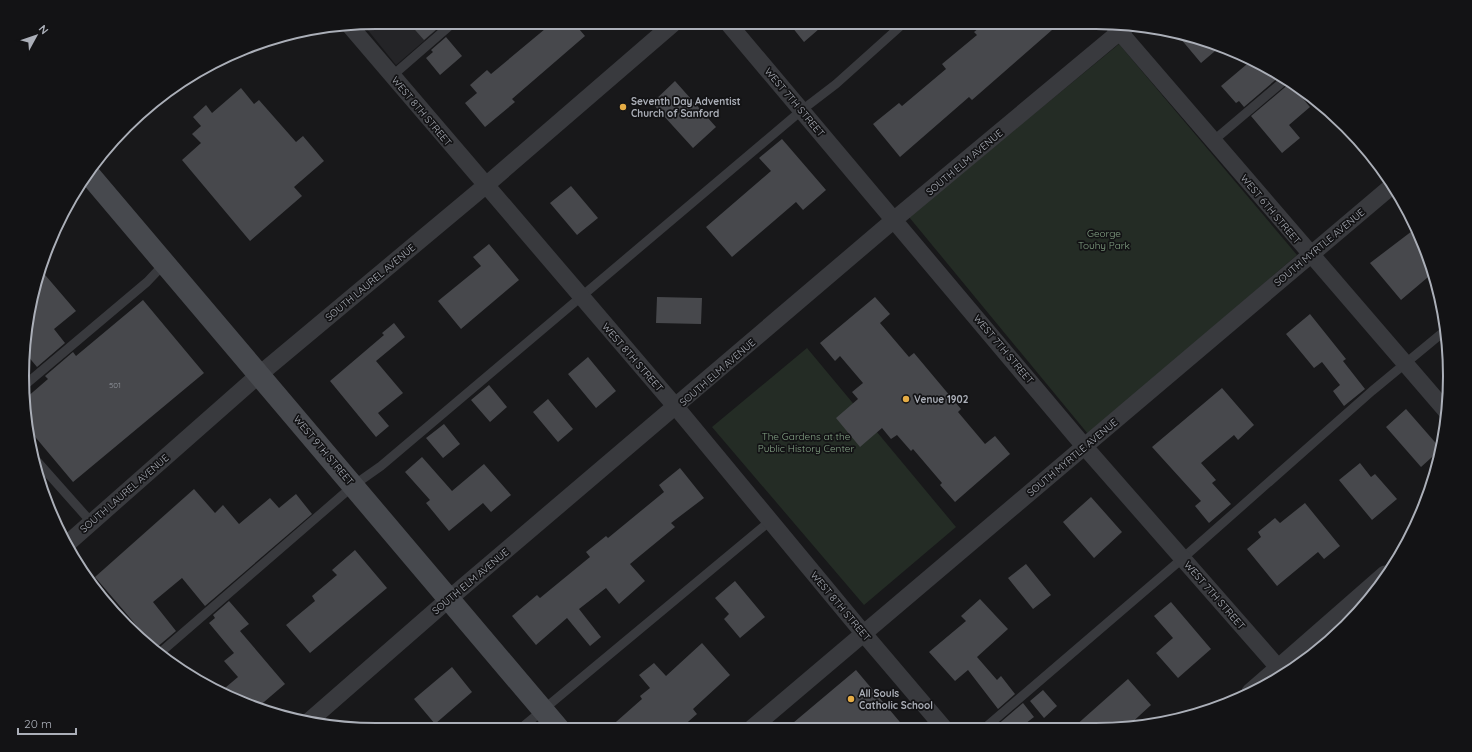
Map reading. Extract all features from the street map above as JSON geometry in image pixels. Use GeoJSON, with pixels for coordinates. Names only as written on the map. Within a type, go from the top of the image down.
{"type":"FeatureCollection","features":[{"type":"Feature","properties":{"kind":"street","name":"SOUTH LAUREL AVENUE"},"geometry":{"type":"LineString","coordinates":[[71,541],[260,374],[486,186],[667,29]]}},
{"type":"Feature","properties":{"kind":"street","name":"WEST 7TH STREET"},"geometry":{"type":"LineString","coordinates":[[734,29],[895,219],[1084,446],[1280,670]]}},
{"type":"Feature","properties":{"kind":"street","name":"WEST 8TH STREET"},"geometry":{"type":"LineString","coordinates":[[353,30],[676,407],[940,723]]}},
{"type":"Feature","properties":{"kind":"street","name":"SOUTH ELM AVENUE"},"geometry":{"type":"LineString","coordinates":[[314,717],[450,598],[676,407],[1116,30]]}},
{"type":"Feature","properties":{"kind":"street","name":"WEST 6TH STREET"},"geometry":{"type":"LineString","coordinates":[[1125,31],[1213,140],[1310,255],[1441,405]]}},
{"type":"Feature","properties":{"kind":"street","name":"WEST 9TH STREET"},"geometry":{"type":"LineString","coordinates":[[92,177],[450,598],[554,723]]}},
{"type":"Feature","properties":{"kind":"street","name":"SOUTH MYRTLE AVENUE"},"geometry":{"type":"LineString","coordinates":[[758,723],[1388,189]]}},
{"type":"Feature","properties":{"kind":"street"},"geometry":{"type":"LineString","coordinates":[[1284,668],[1369,590]]}},
{"type":"Feature","properties":{"kind":"lane"},"geometry":{"type":"LineString","coordinates":[[392,76],[446,29]]}},
{"type":"Feature","properties":{"kind":"lane"},"geometry":{"type":"LineString","coordinates":[[164,650],[354,485],[381,466],[580,295],[802,110],[836,84],[896,29]]}},
{"type":"Feature","properties":{"kind":"lane"},"geometry":{"type":"LineString","coordinates":[[1213,140],[1282,82]]}},
{"type":"Feature","properties":{"kind":"lane"},"geometry":{"type":"LineString","coordinates":[[29,381],[147,282],[165,263]]}},
{"type":"Feature","properties":{"kind":"lane"},"geometry":{"type":"LineString","coordinates":[[991,723],[1183,558],[1372,391],[1440,335]]}},
{"type":"Feature","properties":{"kind":"lane"},"geometry":{"type":"LineString","coordinates":[[41,465],[92,523]]}},
{"type":"Feature","properties":{"kind":"lane"},"geometry":{"type":"LineString","coordinates":[[527,723],[770,521]]}},
{"type":"Feature","properties":{"kind":"shaded area"},"geometry":{"type":"Polygon","coordinates":[[[367,29],[438,29],[396,65],[367,29]]]}},
{"type":"Feature","properties":{"kind":"green space","name":"George Touhy Park"},"geometry":{"type":"Polygon","coordinates":[[[1119,44],[1297,255],[1088,434],[909,217],[1119,44]]]}},
{"type":"Feature","properties":{"kind":"green space","name":"The Gardens at the Public History Center"},"geometry":{"type":"Polygon","coordinates":[[[807,348],[956,527],[864,605],[712,427],[807,348]]]}},
{"type":"Feature","properties":{"kind":"building"},"geometry":{"type":"Polygon","coordinates":[[[414,29],[437,29],[424,40],[414,29]]]}},
{"type":"Feature","properties":{"kind":"building"},"geometry":{"type":"Polygon","coordinates":[[[545,29],[579,29],[585,36],[512,99],[515,102],[485,127],[465,103],[477,93],[470,85],[487,70],[491,74],[545,29]]]}},
{"type":"Feature","properties":{"kind":"building"},"geometry":{"type":"Polygon","coordinates":[[[794,29],[819,29],[804,42],[794,29]]]}},
{"type":"Feature","properties":{"kind":"building"},"geometry":{"type":"Polygon","coordinates":[[[978,29],[1053,29],[972,100],[969,97],[900,157],[873,124],[899,103],[902,106],[946,69],[942,64],[977,35],[974,32],[978,29]]]}},
{"type":"Feature","properties":{"kind":"building"},"geometry":{"type":"Polygon","coordinates":[[[446,37],[462,56],[440,75],[426,58],[433,52],[431,50],[446,37]]]}},
{"type":"Feature","properties":{"kind":"building"},"geometry":{"type":"Polygon","coordinates":[[[1182,40],[1216,50],[1201,63],[1182,40]]]}},
{"type":"Feature","properties":{"kind":"building"},"geometry":{"type":"Polygon","coordinates":[[[1247,64],[1276,79],[1244,107],[1239,101],[1236,103],[1221,86],[1247,64]]]}},
{"type":"Feature","properties":{"kind":"building"},"geometry":{"type":"Polygon","coordinates":[[[675,81],[716,127],[693,148],[652,103],[675,81]]]}},
{"type":"Feature","properties":{"kind":"building"},"geometry":{"type":"Polygon","coordinates":[[[1287,86],[1301,97],[1310,107],[1289,125],[1300,138],[1282,153],[1251,116],[1287,86]]]}},
{"type":"Feature","properties":{"kind":"building"},"geometry":{"type":"Polygon","coordinates":[[[241,88],[254,104],[259,100],[296,142],[303,136],[324,161],[294,187],[302,196],[250,241],[182,160],[201,143],[192,134],[201,126],[193,117],[206,105],[212,113],[241,88]]]}},
{"type":"Feature","properties":{"kind":"building"},"geometry":{"type":"Polygon","coordinates":[[[782,139],[826,190],[803,210],[796,202],[732,257],[706,227],[771,171],[759,158],[782,139]]]}},
{"type":"Feature","properties":{"kind":"building"},"geometry":{"type":"Polygon","coordinates":[[[571,186],[598,218],[577,235],[550,203],[571,186]]]}},
{"type":"Feature","properties":{"kind":"building"},"geometry":{"type":"Polygon","coordinates":[[[1411,232],[1425,264],[1428,277],[1401,300],[1370,263],[1411,232]]]}},
{"type":"Feature","properties":{"kind":"building"},"geometry":{"type":"Polygon","coordinates":[[[489,244],[519,280],[461,329],[438,301],[481,266],[473,257],[489,244]]]}},
{"type":"Feature","properties":{"kind":"building"},"geometry":{"type":"Polygon","coordinates":[[[44,274],[76,311],[54,329],[65,343],[37,367],[30,358],[30,353],[36,308],[44,274]]]}},
{"type":"Feature","properties":{"kind":"building"},"geometry":{"type":"Polygon","coordinates":[[[657,297],[702,298],[701,324],[656,323],[657,297]]]}},
{"type":"Feature","properties":{"kind":"building","name":"Venue 1902"},"geometry":{"type":"Polygon","coordinates":[[[875,297],[890,314],[880,323],[909,357],[914,353],[961,409],[958,412],[985,444],[995,436],[1010,454],[955,502],[940,485],[942,483],[913,449],[911,451],[897,435],[891,439],[882,428],[860,447],[836,418],[858,399],[852,392],[863,383],[840,356],[835,361],[820,343],[875,297]]]}},
{"type":"Feature","properties":{"kind":"building"},"geometry":{"type":"Polygon","coordinates":[[[143,300],[204,373],[73,482],[35,436],[30,395],[48,379],[45,376],[73,352],[76,356],[143,300]]]}},
{"type":"Feature","properties":{"kind":"building"},"geometry":{"type":"Polygon","coordinates":[[[1310,314],[1346,359],[1343,361],[1365,389],[1344,406],[1333,391],[1340,385],[1322,362],[1314,368],[1286,334],[1310,314]]]}},
{"type":"Feature","properties":{"kind":"building"},"geometry":{"type":"Polygon","coordinates":[[[394,323],[405,337],[376,361],[403,393],[378,413],[389,426],[376,437],[330,381],[384,335],[382,333],[394,323]]]}},
{"type":"Feature","properties":{"kind":"building"},"geometry":{"type":"Polygon","coordinates":[[[588,357],[616,391],[596,408],[568,374],[588,357]]]}},
{"type":"Feature","properties":{"kind":"building"},"geometry":{"type":"Polygon","coordinates":[[[489,385],[507,407],[490,422],[471,400],[489,385]]]}},
{"type":"Feature","properties":{"kind":"building"},"geometry":{"type":"Polygon","coordinates":[[[1222,388],[1254,425],[1238,440],[1234,435],[1201,463],[1216,480],[1212,483],[1231,504],[1209,523],[1195,506],[1201,501],[1152,447],[1222,388]]]}},
{"type":"Feature","properties":{"kind":"building"},"geometry":{"type":"Polygon","coordinates":[[[548,399],[573,429],[558,442],[533,412],[548,399]]]}},
{"type":"Feature","properties":{"kind":"building"},"geometry":{"type":"Polygon","coordinates":[[[1406,409],[1436,443],[1433,456],[1421,467],[1386,427],[1406,409]]]}},
{"type":"Feature","properties":{"kind":"building"},"geometry":{"type":"Polygon","coordinates":[[[444,424],[460,444],[443,458],[426,438],[444,424]]]}},
{"type":"Feature","properties":{"kind":"building"},"geometry":{"type":"Polygon","coordinates":[[[422,457],[452,491],[484,464],[511,495],[491,512],[483,503],[449,531],[426,503],[430,500],[405,472],[422,457]]]}},
{"type":"Feature","properties":{"kind":"building"},"geometry":{"type":"Polygon","coordinates":[[[1360,463],[1371,477],[1375,474],[1397,499],[1372,520],[1339,480],[1360,463]]]}},
{"type":"Feature","properties":{"kind":"building"},"geometry":{"type":"Polygon","coordinates":[[[680,468],[704,498],[671,523],[675,527],[630,564],[645,581],[619,604],[606,588],[579,609],[601,637],[590,646],[567,618],[536,645],[512,616],[537,595],[540,598],[590,557],[586,552],[606,536],[608,538],[664,492],[659,485],[680,468]]]}},
{"type":"Feature","properties":{"kind":"building"},"geometry":{"type":"Polygon","coordinates":[[[194,489],[215,513],[223,505],[239,524],[270,498],[279,508],[296,494],[312,514],[205,606],[182,578],[153,602],[176,631],[158,646],[142,632],[95,577],[194,489]]]}},
{"type":"Feature","properties":{"kind":"building"},"geometry":{"type":"Polygon","coordinates":[[[1091,497],[1122,532],[1094,558],[1063,522],[1091,497]]]}},
{"type":"Feature","properties":{"kind":"building"},"geometry":{"type":"Polygon","coordinates":[[[1305,503],[1340,546],[1324,559],[1318,552],[1277,586],[1247,549],[1261,537],[1258,532],[1275,518],[1280,523],[1305,503]]]}},
{"type":"Feature","properties":{"kind":"building"},"geometry":{"type":"Polygon","coordinates":[[[355,550],[387,588],[310,653],[286,625],[315,601],[312,596],[337,575],[332,570],[355,550]]]}},
{"type":"Feature","properties":{"kind":"building"},"geometry":{"type":"Polygon","coordinates":[[[1026,564],[1051,595],[1033,609],[1008,578],[1026,564]]]}},
{"type":"Feature","properties":{"kind":"building"},"geometry":{"type":"Polygon","coordinates":[[[735,581],[765,617],[740,638],[724,619],[729,614],[715,598],[735,581]]]}},
{"type":"Feature","properties":{"kind":"building"},"geometry":{"type":"Polygon","coordinates":[[[980,599],[1008,629],[977,657],[997,680],[1001,676],[1015,694],[998,709],[968,670],[955,681],[929,652],[966,621],[961,616],[980,599]]]}},
{"type":"Feature","properties":{"kind":"building"},"geometry":{"type":"Polygon","coordinates":[[[229,601],[249,624],[240,631],[285,684],[262,704],[225,688],[238,677],[224,661],[234,653],[209,623],[215,618],[213,615],[229,601]]]}},
{"type":"Feature","properties":{"kind":"building"},"geometry":{"type":"Polygon","coordinates":[[[1171,602],[1211,649],[1178,678],[1156,653],[1173,638],[1154,616],[1171,602]]]}},
{"type":"Feature","properties":{"kind":"building"},"geometry":{"type":"Polygon","coordinates":[[[702,643],[730,675],[693,709],[697,714],[687,723],[615,723],[642,699],[640,696],[650,688],[639,675],[654,663],[666,676],[702,643]]]}},
{"type":"Feature","properties":{"kind":"building"},"geometry":{"type":"Polygon","coordinates":[[[452,667],[472,692],[436,723],[434,723],[414,699],[452,667]]]}},
{"type":"Feature","properties":{"kind":"building","name":"All Souls Catholic School"},"geometry":{"type":"Polygon","coordinates":[[[856,670],[901,723],[793,723],[856,670]]]}},
{"type":"Feature","properties":{"kind":"building"},"geometry":{"type":"Polygon","coordinates":[[[1128,679],[1151,705],[1134,721],[1078,723],[1128,679]]]}},
{"type":"Feature","properties":{"kind":"building"},"geometry":{"type":"Polygon","coordinates":[[[1043,690],[1057,706],[1044,718],[1030,701],[1043,690]]]}},
{"type":"Feature","properties":{"kind":"building"},"geometry":{"type":"Polygon","coordinates":[[[1023,703],[1034,717],[1026,723],[1000,723],[1023,703]]]}},
{"type":"Feature","properties":{"kind":"place","name":"Seventh Day Adventist Church of Sanford"},"geometry":{"type":"Point","coordinates":[623,107]}},
{"type":"Feature","properties":{"kind":"place","name":"Venue 1902"},"geometry":{"type":"Point","coordinates":[906,399]}},
{"type":"Feature","properties":{"kind":"place","name":"All Souls Catholic School"},"geometry":{"type":"Point","coordinates":[851,699]}}]}
